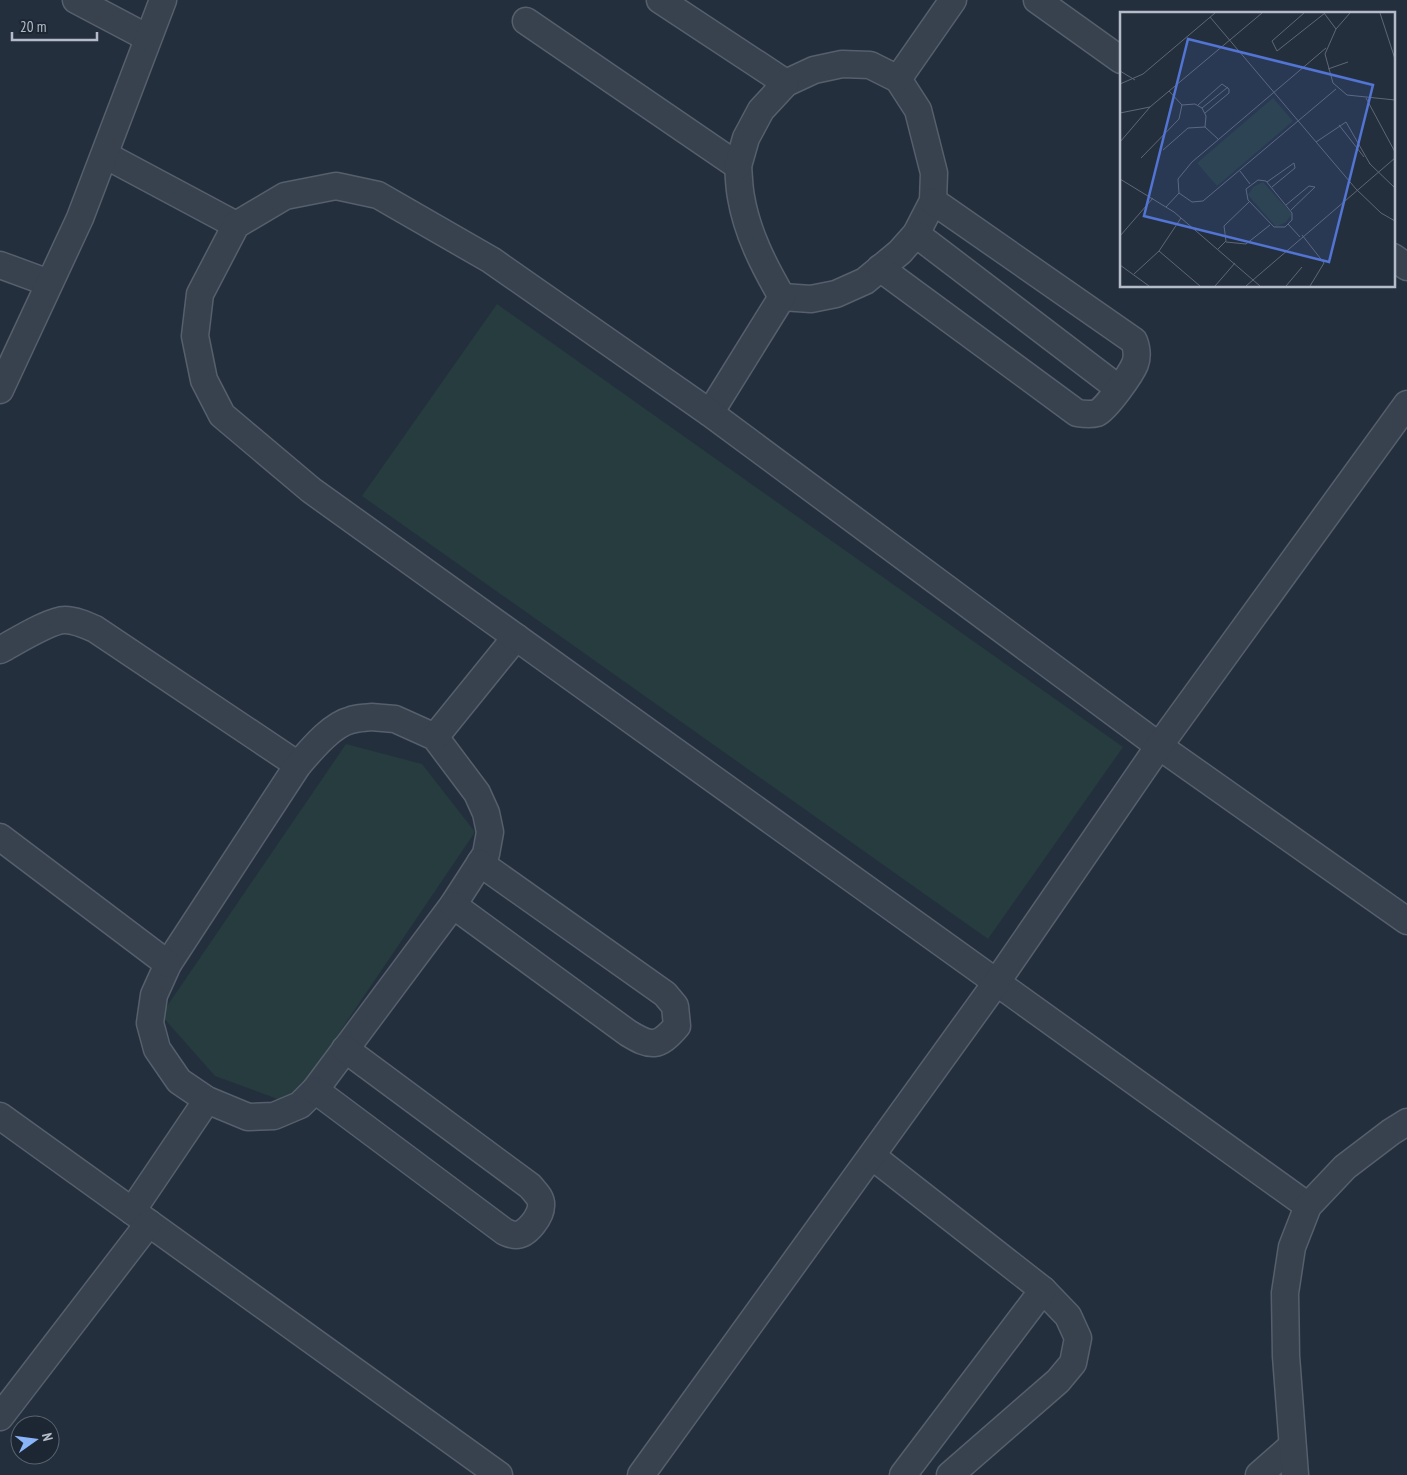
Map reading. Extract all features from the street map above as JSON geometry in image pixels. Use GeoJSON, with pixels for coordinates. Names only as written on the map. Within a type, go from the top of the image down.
{"type":"FeatureCollection","features":[{"type":"Feature","properties":{"kind":"street"},"geometry":{"type":"LineString","coordinates":[[76,0],[148,38]]}},
{"type":"Feature","properties":{"kind":"street"},"geometry":{"type":"LineString","coordinates":[[0,390],[80,218],[163,0]]}},
{"type":"Feature","properties":{"kind":"street"},"geometry":{"type":"LineString","coordinates":[[660,0],[786,83]]}},
{"type":"Feature","properties":{"kind":"street"},"geometry":{"type":"LineString","coordinates":[[898,79],[954,0]]}},
{"type":"Feature","properties":{"kind":"street"},"geometry":{"type":"LineString","coordinates":[[1037,0],[1120,59]]}},
{"type":"Feature","properties":{"kind":"street"},"geometry":{"type":"LineString","coordinates":[[526,22],[738,166]]}},
{"type":"Feature","properties":{"kind":"street"},"geometry":{"type":"LineString","coordinates":[[842,64],[870,65],[898,79],[918,110],[934,173],[933,200],[916,234],[900,252],[865,281],[836,294],[811,299],[782,297],[766,269],[751,234],[741,198],[738,166],[746,138],[761,110],[786,83],[814,70],[842,64]]}},
{"type":"Feature","properties":{"kind":"street"},"geometry":{"type":"LineString","coordinates":[[105,155],[236,225]]}},
{"type":"Feature","properties":{"kind":"street"},"geometry":{"type":"LineString","coordinates":[[1308,1206],[311,490],[222,415],[204,380],[196,336],[200,294],[236,225],[285,196],[336,186],[378,195],[491,260],[710,413],[1159,746],[1407,921]]}},
{"type":"Feature","properties":{"kind":"street"},"geometry":{"type":"LineString","coordinates":[[880,268],[1077,413],[1088,415],[1099,412],[1108,404],[1135,364],[1138,351],[1134,341],[933,200]]}},
{"type":"Feature","properties":{"kind":"street"},"geometry":{"type":"LineString","coordinates":[[916,234],[1118,388]]}},
{"type":"Feature","properties":{"kind":"street"},"geometry":{"type":"LineString","coordinates":[[1394,258],[1407,267]]}},
{"type":"Feature","properties":{"kind":"street"},"geometry":{"type":"LineString","coordinates":[[0,265],[49,283]]}},
{"type":"Feature","properties":{"kind":"street"},"geometry":{"type":"LineString","coordinates":[[710,413],[782,297]]}},
{"type":"Feature","properties":{"kind":"street"},"geometry":{"type":"LineString","coordinates":[[641,1475],[996,983],[1159,746],[1407,404]]}},
{"type":"Feature","properties":{"kind":"street"},"geometry":{"type":"LineString","coordinates":[[0,650],[51,623],[64,620],[76,621],[95,629],[298,765]]}},
{"type":"Feature","properties":{"kind":"street"},"geometry":{"type":"LineString","coordinates":[[435,737],[516,637]]}},
{"type":"Feature","properties":{"kind":"street"},"geometry":{"type":"LineString","coordinates":[[370,717],[395,719],[435,737],[477,793],[486,813],[490,832],[486,854],[453,905],[315,1090],[300,1105],[274,1116],[248,1116],[207,1100],[179,1081],[157,1049],[150,1023],[154,994],[168,964],[298,765],[331,731],[350,720],[370,717]]}},
{"type":"Feature","properties":{"kind":"street"},"geometry":{"type":"LineString","coordinates":[[0,837],[168,964]]}},
{"type":"Feature","properties":{"kind":"street"},"geometry":{"type":"LineString","coordinates":[[453,905],[628,1033],[642,1041],[652,1044],[661,1042],[677,1026],[675,1006],[665,994],[480,863]]}},
{"type":"Feature","properties":{"kind":"street"},"geometry":{"type":"LineString","coordinates":[[315,1090],[505,1232],[515,1235],[523,1234],[536,1220],[542,1207],[539,1196],[530,1186],[345,1049]]}},
{"type":"Feature","properties":{"kind":"street"},"geometry":{"type":"LineString","coordinates":[[0,1417],[140,1217],[207,1100]]}},
{"type":"Feature","properties":{"kind":"street"},"geometry":{"type":"LineString","coordinates":[[0,1116],[499,1475]]}},
{"type":"Feature","properties":{"kind":"street"},"geometry":{"type":"LineString","coordinates":[[1295,1475],[1286,1356],[1285,1293],[1292,1247],[1308,1206],[1345,1167],[1407,1122]]}},
{"type":"Feature","properties":{"kind":"street"},"geometry":{"type":"LineString","coordinates":[[872,1156],[1043,1290],[1068,1316],[1078,1338],[1073,1363],[1058,1381],[950,1475]]}},
{"type":"Feature","properties":{"kind":"street"},"geometry":{"type":"LineString","coordinates":[[903,1475],[1043,1290]]}},
{"type":"Feature","properties":{"kind":"street"},"geometry":{"type":"LineString","coordinates":[[1259,1475],[1292,1446]]}},
{"type":"Feature","properties":{"kind":"green space"},"geometry":{"type":"Polygon","coordinates":[[[497,304],[1123,747],[988,939],[362,496],[497,304]]]}},
{"type":"Feature","properties":{"kind":"green space"},"geometry":{"type":"Polygon","coordinates":[[[346,744],[422,764],[475,832],[291,1104],[215,1076],[161,1015],[346,744]]]}}]}
